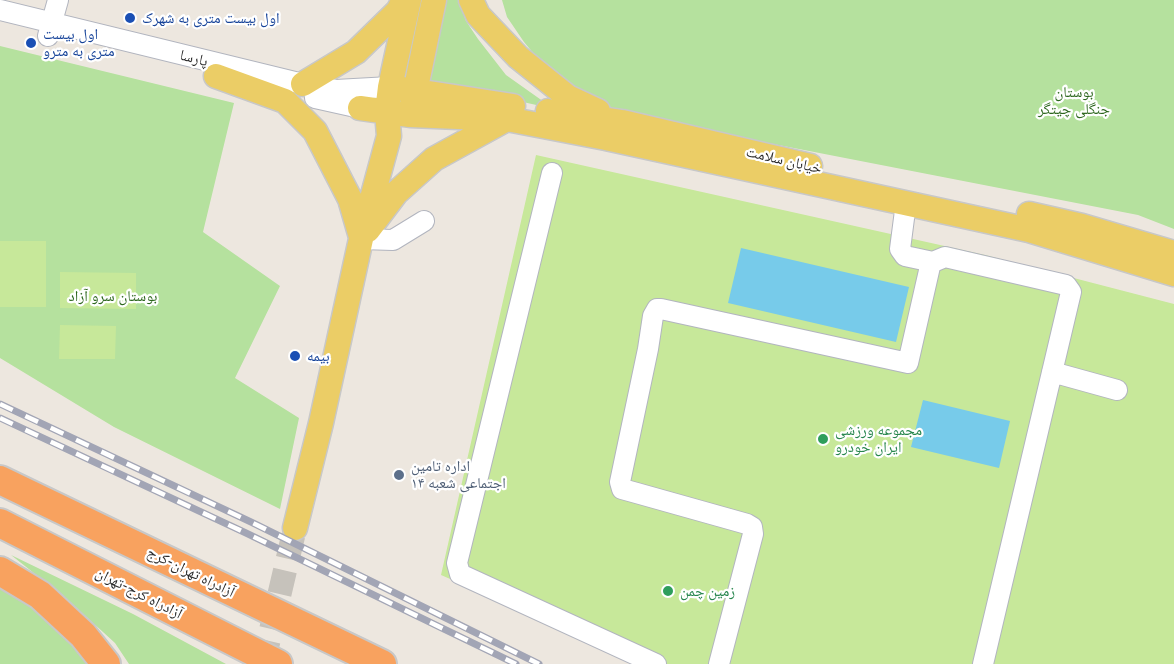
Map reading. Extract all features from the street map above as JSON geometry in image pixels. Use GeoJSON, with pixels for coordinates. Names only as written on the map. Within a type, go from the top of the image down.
{"type":"FeatureCollection","features":[{"type":"Feature","properties":{"kind":"highway","name":"آزادراه تهران-کرج"},"geometry":{"type":"LineString","coordinates":[[0,480],[381,664]]}},
{"type":"Feature","properties":{"kind":"highway","name":"آزادراه کرج-تهران"},"geometry":{"type":"LineString","coordinates":[[0,523],[278,664]]}},
{"type":"Feature","properties":{"kind":"highway"},"geometry":{"type":"LineString","coordinates":[[0,571],[40,595],[83,635],[106,664]]}},
{"type":"Feature","properties":{"kind":"main road"},"geometry":{"type":"LineString","coordinates":[[303,84],[356,52],[392,18],[404,0]]}},
{"type":"Feature","properties":{"kind":"main road"},"geometry":{"type":"LineString","coordinates":[[295,528],[388,124],[390,87],[409,0]]}},
{"type":"Feature","properties":{"kind":"main road"},"geometry":{"type":"LineString","coordinates":[[410,115],[434,0]]}},
{"type":"Feature","properties":{"kind":"main road"},"geometry":{"type":"LineString","coordinates":[[471,0],[478,15],[518,57],[567,96],[621,122]]}},
{"type":"Feature","properties":{"kind":"main road"},"geometry":{"type":"LineString","coordinates":[[216,76],[285,101],[315,131],[350,199],[361,239]]}},
{"type":"Feature","properties":{"kind":"main road","name":"خیابان سلامت"},"geometry":{"type":"LineString","coordinates":[[390,87],[621,122],[913,190],[1082,226],[1174,253]]}},
{"type":"Feature","properties":{"kind":"main road","name":"خیابان سلامت"},"geometry":{"type":"LineString","coordinates":[[360,108],[388,124],[410,115],[507,119],[1029,230],[1174,274]]}},
{"type":"Feature","properties":{"kind":"main road"},"geometry":{"type":"LineString","coordinates":[[361,239],[396,193],[434,159],[507,119]]}},
{"type":"Feature","properties":{"kind":"street"},"geometry":{"type":"LineString","coordinates":[[50,30],[58,0]]}},
{"type":"Feature","properties":{"kind":"street","name":"پارسا"},"geometry":{"type":"LineString","coordinates":[[0,10],[50,30],[216,76],[360,108]]}},
{"type":"Feature","properties":{"kind":"street","name":"پارسا"},"geometry":{"type":"LineString","coordinates":[[0,24],[50,30],[336,90],[390,87]]}},
{"type":"Feature","properties":{"kind":"street"},"geometry":{"type":"LineString","coordinates":[[552,173],[457,563],[460,574],[656,664]]}},
{"type":"Feature","properties":{"kind":"street"},"geometry":{"type":"LineString","coordinates":[[906,203],[900,249],[905,255],[931,262],[945,257],[1066,285],[1071,292],[983,664]]}},
{"type":"Feature","properties":{"kind":"street"},"geometry":{"type":"LineString","coordinates":[[361,239],[393,240],[424,221]]}},
{"type":"Feature","properties":{"kind":"street"},"geometry":{"type":"LineString","coordinates":[[719,664],[753,534],[752,527],[622,489],[620,482],[653,316],[657,309],[661,309],[908,363],[931,262]]}},
{"type":"Feature","properties":{"kind":"street"},"geometry":{"type":"LineString","coordinates":[[1052,372],[1117,390]]}},
{"type":"Feature","properties":{"kind":"green space"},"geometry":{"type":"Polygon","coordinates":[[[445,0],[458,0],[466,21],[506,75],[554,109],[430,81],[445,0]]]}},
{"type":"Feature","properties":{"kind":"green space","name":"بوستان جنگلی چیتگر"},"geometry":{"type":"Polygon","coordinates":[[[502,0],[1174,0],[1174,229],[1138,215],[619,114],[570,85],[544,66],[507,17],[502,0]]]}},
{"type":"Feature","properties":{"kind":"green space","name":"بوستان سرو آزاد"},"geometry":{"type":"Polygon","coordinates":[[[0,46],[234,103],[203,232],[280,286],[235,378],[299,418],[280,509],[114,427],[0,358],[0,46]]]}},
{"type":"Feature","properties":{"kind":"green space","name":"مجموعه ورزشی ایران خودرو"},"geometry":{"type":"Polygon","coordinates":[[[536,155],[985,255],[1174,304],[1174,664],[644,664],[441,575],[536,155]]]}},
{"type":"Feature","properties":{"kind":"green space"},"geometry":{"type":"Polygon","coordinates":[[[0,241],[46,241],[46,307],[0,307],[0,241]]]}},
{"type":"Feature","properties":{"kind":"green space"},"geometry":{"type":"Polygon","coordinates":[[[60,272],[136,273],[136,309],[60,308],[60,272]]]}},
{"type":"Feature","properties":{"kind":"green space"},"geometry":{"type":"Polygon","coordinates":[[[60,325],[116,326],[115,359],[59,359],[60,325]]]}},
{"type":"Feature","properties":{"kind":"green space"},"geometry":{"type":"Polygon","coordinates":[[[11,555],[133,614],[226,664],[129,664],[115,643],[68,600],[11,555]]]}},
{"type":"Feature","properties":{"kind":"green space"},"geometry":{"type":"Polygon","coordinates":[[[0,588],[48,613],[95,664],[0,664],[0,588]]]}},
{"type":"Feature","properties":{"kind":"water"},"geometry":{"type":"Polygon","coordinates":[[[741,248],[909,287],[896,342],[728,303],[741,248]]]}},
{"type":"Feature","properties":{"kind":"water"},"geometry":{"type":"Polygon","coordinates":[[[923,400],[1010,421],[999,468],[911,447],[923,400]]]}},
{"type":"Feature","properties":{"kind":"tunnel"},"geometry":{"type":"LineString","coordinates":[[263,664],[295,528]]}},
{"type":"Feature","properties":{"kind":"railway"},"geometry":{"type":"LineString","coordinates":[[0,404],[251,522],[539,664]]}},
{"type":"Feature","properties":{"kind":"railway"},"geometry":{"type":"LineString","coordinates":[[0,418],[246,533],[516,664]]}},
{"type":"Feature","properties":{"kind":"place","name":"اول بیست متری به شهرک"},"geometry":{"type":"Point","coordinates":[130,18]}},
{"type":"Feature","properties":{"kind":"place","name":"اول بیست متری به مترو"},"geometry":{"type":"Point","coordinates":[31,43]}},
{"type":"Feature","properties":{"kind":"place","name":"بیمه"},"geometry":{"type":"Point","coordinates":[295,356]}},
{"type":"Feature","properties":{"kind":"place","name":"مجموعه ورزشی ایران خودرو"},"geometry":{"type":"Point","coordinates":[823,439]}},
{"type":"Feature","properties":{"kind":"place","name":"اداره تامین اجتماعی شعبه ۱۴"},"geometry":{"type":"Point","coordinates":[399,475]}},
{"type":"Feature","properties":{"kind":"place","name":"زمین چمن"},"geometry":{"type":"Point","coordinates":[668,591]}}]}
